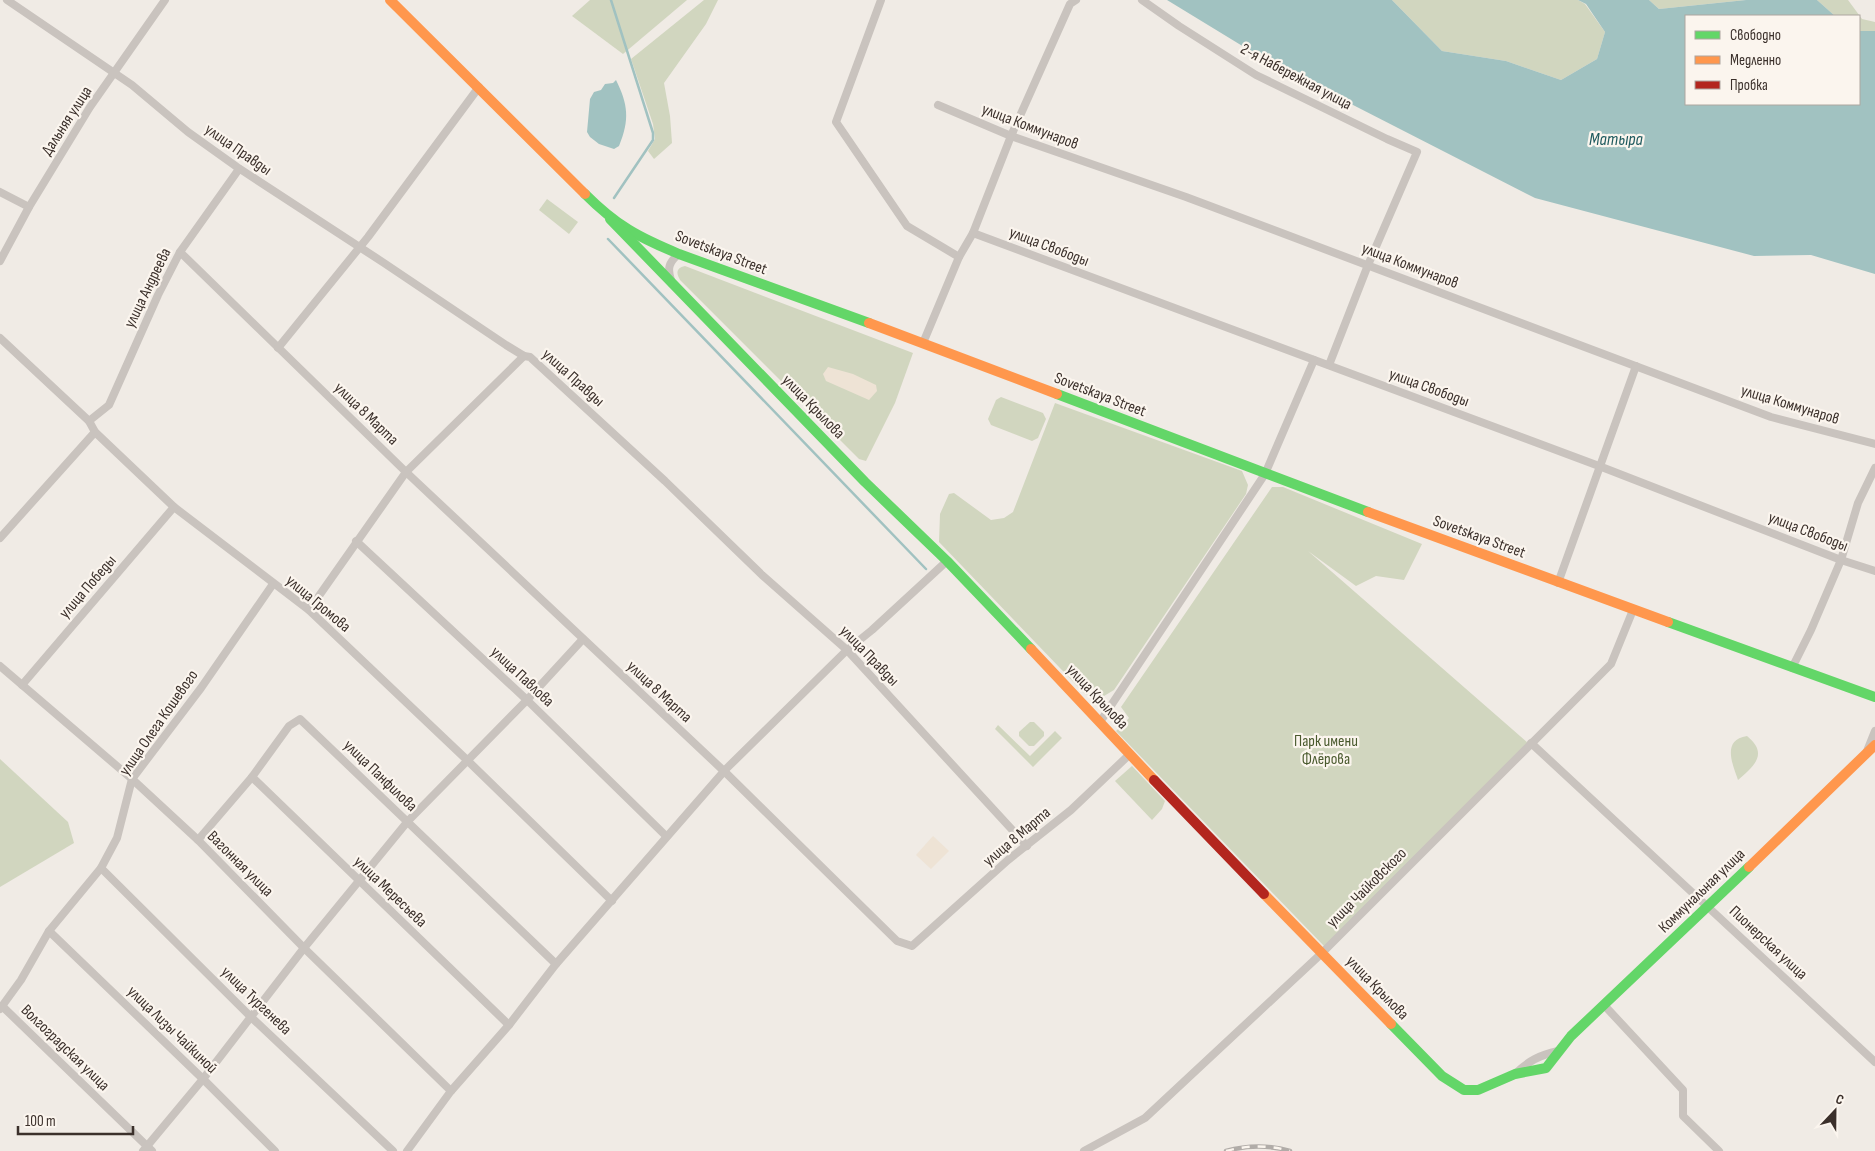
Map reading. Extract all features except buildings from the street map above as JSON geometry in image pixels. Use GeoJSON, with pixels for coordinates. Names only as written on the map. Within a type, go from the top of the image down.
{"type":"FeatureCollection","features":[{"type":"Feature","properties":{"kind":"street","name":"улица Правды"},"geometry":{"type":"LineString","coordinates":[[7,0],[132,85],[188,132],[239,169],[524,356],[530,357],[762,575],[847,650],[1027,846]]}},
{"type":"Feature","properties":{"kind":"street","name":"Дальняя улица"},"geometry":{"type":"LineString","coordinates":[[0,261],[29,207],[90,107],[115,74],[165,0]]}},
{"type":"Feature","properties":{"kind":"street","name":"Sovetskaya Street"},"geometry":{"type":"LineString","coordinates":[[390,0],[610,219],[643,238],[679,254],[922,343],[1265,474],[1558,583],[1875,697]]}},
{"type":"Feature","properties":{"kind":"street"},"geometry":{"type":"LineString","coordinates":[[881,0],[836,122],[907,226],[959,257]]}},
{"type":"Feature","properties":{"kind":"street"},"geometry":{"type":"LineString","coordinates":[[922,343],[959,257],[973,233],[1011,136],[1070,4],[1076,0]]}},
{"type":"Feature","properties":{"kind":"street","name":"2-я Набережная улица"},"geometry":{"type":"LineString","coordinates":[[1142,0],[1256,75],[1417,152],[1368,265]]}},
{"type":"Feature","properties":{"kind":"street"},"geometry":{"type":"LineString","coordinates":[[278,348],[360,248],[479,87]]}},
{"type":"Feature","properties":{"kind":"street","name":"улица Коммунаров"},"geometry":{"type":"LineString","coordinates":[[938,106],[1011,136],[1186,197],[1771,416],[1875,444]]}},
{"type":"Feature","properties":{"kind":"street","name":"улица Андреева"},"geometry":{"type":"LineString","coordinates":[[89,421],[109,405],[158,295],[180,252],[239,169]]}},
{"type":"Feature","properties":{"kind":"street"},"geometry":{"type":"LineString","coordinates":[[0,192],[29,207]]}},
{"type":"Feature","properties":{"kind":"street","name":"улица Крылова"},"geometry":{"type":"LineString","coordinates":[[610,219],[866,482],[947,561],[1175,803],[1442,1076],[1464,1090],[1478,1090],[1515,1074]]}},
{"type":"Feature","properties":{"kind":"street","name":"улица Свободы"},"geometry":{"type":"LineString","coordinates":[[973,233],[1599,466],[1841,560],[1875,570]]}},
{"type":"Feature","properties":{"kind":"street","name":"улица 8 Марта"},"geometry":{"type":"LineString","coordinates":[[180,252],[406,472],[724,771],[896,941],[912,946],[1071,810],[1130,754]]}},
{"type":"Feature","properties":{"kind":"street"},"geometry":{"type":"LineString","coordinates":[[671,282],[668,272],[669,265],[679,254]]}},
{"type":"Feature","properties":{"kind":"street"},"geometry":{"type":"LineString","coordinates":[[1329,365],[1368,265]]}},
{"type":"Feature","properties":{"kind":"street","name":"улица Громова"},"geometry":{"type":"LineString","coordinates":[[0,338],[89,421],[95,432],[174,507],[309,610],[612,901]]}},
{"type":"Feature","properties":{"kind":"street"},"geometry":{"type":"LineString","coordinates":[[309,610],[406,472],[524,356]]}},
{"type":"Feature","properties":{"kind":"street"},"geometry":{"type":"LineString","coordinates":[[1100,722],[1265,474],[1314,360]]}},
{"type":"Feature","properties":{"kind":"street"},"geometry":{"type":"LineString","coordinates":[[1558,583],[1636,366]]}},
{"type":"Feature","properties":{"kind":"street"},"geometry":{"type":"LineString","coordinates":[[0,538],[95,432]]}},
{"type":"Feature","properties":{"kind":"street"},"geometry":{"type":"LineString","coordinates":[[1792,668],[1811,630],[1841,560],[1858,503],[1875,468]]}},
{"type":"Feature","properties":{"kind":"street","name":"улица Победы"},"geometry":{"type":"LineString","coordinates":[[22,685],[174,507]]}},
{"type":"Feature","properties":{"kind":"street","name":"улица Павлова"},"geometry":{"type":"LineString","coordinates":[[356,541],[527,700],[666,836]]}},
{"type":"Feature","properties":{"kind":"street"},"geometry":{"type":"LineString","coordinates":[[407,1151],[451,1091],[509,1025],[556,964],[724,771],[847,650],[872,630],[947,561]]}},
{"type":"Feature","properties":{"kind":"street","name":"улица Олега Кошевого"},"geometry":{"type":"LineString","coordinates":[[1,1008],[21,980],[49,931],[101,868],[117,838],[132,779],[201,688],[273,584]]}},
{"type":"Feature","properties":{"kind":"street","name":"улица Чайковского"},"geometry":{"type":"LineString","coordinates":[[1084,1151],[1145,1118],[1322,953],[1611,664],[1633,610]]}},
{"type":"Feature","properties":{"kind":"street"},"geometry":{"type":"LineString","coordinates":[[147,1149],[304,948],[408,821],[583,640]]}},
{"type":"Feature","properties":{"kind":"street","name":"Вагонная улица"},"geometry":{"type":"LineString","coordinates":[[0,666],[132,779],[198,840],[304,948],[451,1091]]}},
{"type":"Feature","properties":{"kind":"street","name":"улица Панфилова"},"geometry":{"type":"LineString","coordinates":[[198,840],[252,778],[289,726],[300,719],[556,964]]}},
{"type":"Feature","properties":{"kind":"street","name":"Коммунальная улица"},"geometry":{"type":"LineString","coordinates":[[1866,754],[1875,732]]}},
{"type":"Feature","properties":{"kind":"street","name":"Пионерская улица"},"geometry":{"type":"LineString","coordinates":[[1531,742],[1875,1062]]}},
{"type":"Feature","properties":{"kind":"street","name":"Коммунальная улица"},"geometry":{"type":"LineString","coordinates":[[1515,1074],[1546,1068],[1571,1036],[1709,906],[1875,745]]}},
{"type":"Feature","properties":{"kind":"street","name":"улица Мересьева"},"geometry":{"type":"LineString","coordinates":[[252,778],[509,1025]]}},
{"type":"Feature","properties":{"kind":"street","name":"улица Тургенева"},"geometry":{"type":"LineString","coordinates":[[101,868],[251,1017],[394,1151]]}},
{"type":"Feature","properties":{"kind":"street","name":"улица Лизы Чайкиной"},"geometry":{"type":"LineString","coordinates":[[49,931],[275,1151]]}},
{"type":"Feature","properties":{"kind":"street"},"geometry":{"type":"LineString","coordinates":[[1604,1004],[1684,1090],[1683,1116],[1719,1151]]}},
{"type":"Feature","properties":{"kind":"street","name":"Волгоградская улица"},"geometry":{"type":"LineString","coordinates":[[1,1008],[147,1149]]}},
{"type":"Feature","properties":{"kind":"green space"},"geometry":{"type":"Polygon","coordinates":[[[590,0],[687,0],[623,54],[572,16],[590,0]]]}},
{"type":"Feature","properties":{"kind":"green space"},"geometry":{"type":"Polygon","coordinates":[[[704,0],[718,0],[706,24],[664,83],[670,116],[672,143],[654,159],[648,151],[655,139],[653,124],[631,59],[704,0]]]}},
{"type":"Feature","properties":{"kind":"green space"},"geometry":{"type":"Polygon","coordinates":[[[1392,0],[1578,0],[1585,4],[1605,32],[1597,59],[1561,80],[1506,61],[1442,51],[1392,0]]]}},
{"type":"Feature","properties":{"kind":"green space"},"geometry":{"type":"Polygon","coordinates":[[[1649,0],[1746,0],[1659,9],[1649,0]]]}},
{"type":"Feature","properties":{"kind":"green space"},"geometry":{"type":"Polygon","coordinates":[[[1817,0],[1848,0],[1859,15],[1834,15],[1817,0]]]}},
{"type":"Feature","properties":{"kind":"green space"},"geometry":{"type":"Polygon","coordinates":[[[1860,16],[1862,19],[1875,22],[1875,31],[1860,31],[1860,16]]]}},
{"type":"Feature","properties":{"kind":"green space"},"geometry":{"type":"Polygon","coordinates":[[[547,199],[578,222],[569,234],[539,210],[547,199]]]}},
{"type":"Feature","properties":{"kind":"green space"},"geometry":{"type":"Polygon","coordinates":[[[685,266],[913,353],[895,403],[866,461],[859,459],[680,280],[678,271],[685,266]]]}},
{"type":"Feature","properties":{"kind":"green space"},"geometry":{"type":"Polygon","coordinates":[[[1001,397],[1043,413],[1046,419],[1038,438],[1032,441],[991,425],[988,419],[996,400],[1001,397]]]}},
{"type":"Feature","properties":{"kind":"green space"},"geometry":{"type":"Polygon","coordinates":[[[1055,403],[1242,471],[1248,485],[1246,494],[1114,690],[1104,696],[1093,699],[1084,693],[939,542],[940,514],[949,494],[954,493],[991,520],[1004,518],[1013,512],[1055,403]]]}},
{"type":"Feature","properties":{"kind":"green space","name":"Парк имени Флёрова"},"geometry":{"type":"Polygon","coordinates":[[[1272,487],[1283,487],[1422,544],[1404,580],[1376,576],[1356,586],[1308,551],[1528,743],[1325,947],[1116,731],[1129,718],[1121,707],[1272,487]]]}},
{"type":"Feature","properties":{"kind":"green space"},"geometry":{"type":"Polygon","coordinates":[[[1030,722],[1034,722],[1044,732],[1044,736],[1034,746],[1029,746],[1019,736],[1019,732],[1030,722]]]}},
{"type":"Feature","properties":{"kind":"green space"},"geometry":{"type":"Polygon","coordinates":[[[998,725],[1030,756],[1055,731],[1062,738],[1033,767],[995,729],[998,725]]]}},
{"type":"Feature","properties":{"kind":"green space"},"geometry":{"type":"Polygon","coordinates":[[[1747,736],[1754,742],[1757,748],[1757,760],[1738,780],[1732,761],[1731,748],[1739,738],[1747,736]]]}},
{"type":"Feature","properties":{"kind":"green space"},"geometry":{"type":"Polygon","coordinates":[[[0,759],[68,822],[74,843],[0,887],[0,759]]]}},
{"type":"Feature","properties":{"kind":"green space"},"geometry":{"type":"Polygon","coordinates":[[[1132,766],[1165,801],[1162,809],[1152,820],[1115,781],[1132,766]]]}},
{"type":"Feature","properties":{"kind":"shaded area"},"geometry":{"type":"Polygon","coordinates":[[[828,367],[853,374],[876,385],[877,391],[869,400],[826,381],[823,374],[828,367]]]}},
{"type":"Feature","properties":{"kind":"shaded area"},"geometry":{"type":"Polygon","coordinates":[[[933,836],[949,851],[931,869],[916,855],[933,836]]]}},
{"type":"Feature","properties":{"kind":"water","name":"Матыра"},"geometry":{"type":"Polygon","coordinates":[[[1167,0],[1392,0],[1442,51],[1506,61],[1561,80],[1597,59],[1605,32],[1586,4],[1578,0],[1649,0],[1659,9],[1746,0],[1817,0],[1834,15],[1685,15],[1685,105],[1860,105],[1860,31],[1875,31],[1875,274],[1811,255],[1754,256],[1535,198],[1267,61],[1167,0]]]}},
{"type":"Feature","properties":{"kind":"water"},"geometry":{"type":"Polygon","coordinates":[[[616,80],[625,105],[626,120],[623,137],[619,146],[614,149],[599,144],[587,132],[590,99],[594,92],[601,90],[605,84],[613,83],[616,80]]]}},
{"type":"Feature","properties":{"kind":"waterway"},"geometry":{"type":"LineString","coordinates":[[611,0],[653,133],[653,140],[614,198]]}},
{"type":"Feature","properties":{"kind":"waterway"},"geometry":{"type":"LineString","coordinates":[[608,239],[926,569]]}},
{"type":"Feature","properties":{"kind":"railway"},"geometry":{"type":"LineString","coordinates":[[1226,1151],[1258,1146],[1290,1151]]}},
{"type":"Feature","properties":{"kind":"traffic: fast"},"geometry":{"type":"LineString","coordinates":[[585,194],[618,223],[665,248],[869,323]]}},
{"type":"Feature","properties":{"kind":"traffic: fast"},"geometry":{"type":"LineString","coordinates":[[610,219],[865,482],[947,561],[1031,649]]}},
{"type":"Feature","properties":{"kind":"traffic: fast"},"geometry":{"type":"LineString","coordinates":[[1057,394],[1368,512]]}},
{"type":"Feature","properties":{"kind":"traffic: fast"},"geometry":{"type":"LineString","coordinates":[[1668,622],[1875,697]]}},
{"type":"Feature","properties":{"kind":"traffic: fast"},"geometry":{"type":"LineString","coordinates":[[1391,1024],[1442,1076],[1464,1090],[1478,1090],[1515,1074],[1546,1068],[1571,1036],[1749,867]]}},
{"type":"Feature","properties":{"kind":"traffic: slow"},"geometry":{"type":"LineString","coordinates":[[390,0],[585,194]]}},
{"type":"Feature","properties":{"kind":"traffic: slow"},"geometry":{"type":"LineString","coordinates":[[869,323],[1057,394]]}},
{"type":"Feature","properties":{"kind":"traffic: slow"},"geometry":{"type":"LineString","coordinates":[[1368,512],[1668,622]]}},
{"type":"Feature","properties":{"kind":"traffic: slow"},"geometry":{"type":"LineString","coordinates":[[1031,649],[1154,780]]}},
{"type":"Feature","properties":{"kind":"traffic: slow"},"geometry":{"type":"LineString","coordinates":[[1749,867],[1875,745]]}},
{"type":"Feature","properties":{"kind":"traffic: slow"},"geometry":{"type":"LineString","coordinates":[[1264,894],[1391,1024]]}},
{"type":"Feature","properties":{"kind":"traffic: jam"},"geometry":{"type":"LineString","coordinates":[[1154,780],[1264,894]]}}]}
